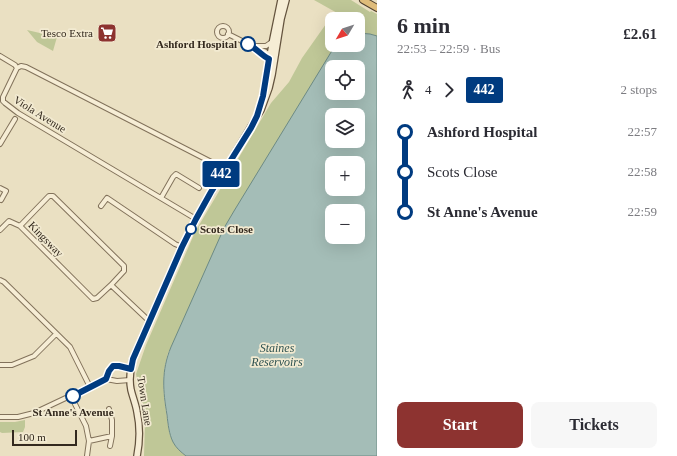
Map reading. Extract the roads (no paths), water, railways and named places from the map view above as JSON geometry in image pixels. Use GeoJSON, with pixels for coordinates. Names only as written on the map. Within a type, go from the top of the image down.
{"type":"FeatureCollection","features":[{"type":"Feature","properties":{"kind":"highway"},"geometry":{"type":"LineString","coordinates":[[362,0],[377,8]]}},
{"type":"Feature","properties":{"kind":"main road","name":"Town Lane"},"geometry":{"type":"LineString","coordinates":[[271,57],[272,42],[281,0]]}},
{"type":"Feature","properties":{"kind":"main road","name":"Town Lane"},"geometry":{"type":"LineString","coordinates":[[137,456],[140,434],[139,422],[130,380],[133,359],[182,247],[196,219],[257,116],[286,0]]}},
{"type":"Feature","properties":{"kind":"street"},"geometry":{"type":"LineString","coordinates":[[228,34],[252,46],[264,56],[271,57]]}},
{"type":"Feature","properties":{"kind":"street"},"geometry":{"type":"LineString","coordinates":[[252,46],[266,46],[272,42]]}},
{"type":"Feature","properties":{"kind":"street"},"geometry":{"type":"LineString","coordinates":[[0,56],[18,68],[21,66],[26,66],[225,169]]}},
{"type":"Feature","properties":{"kind":"street","name":"Viola Avenue"},"geometry":{"type":"LineString","coordinates":[[18,68],[3,97],[3,101],[5,103],[18,113],[196,219]]}},
{"type":"Feature","properties":{"kind":"street"},"geometry":{"type":"LineString","coordinates":[[0,144],[15,118]]}},
{"type":"Feature","properties":{"kind":"street"},"geometry":{"type":"LineString","coordinates":[[161,198],[173,176],[176,174],[199,188]]}},
{"type":"Feature","properties":{"kind":"street"},"geometry":{"type":"LineString","coordinates":[[0,188],[6,191],[0,200]]}},
{"type":"Feature","properties":{"kind":"street","name":"Kingsway"},"geometry":{"type":"LineString","coordinates":[[49,196],[53,196],[124,266],[124,271],[112,285],[97,298],[93,299],[20,226],[49,196]]}},
{"type":"Feature","properties":{"kind":"street"},"geometry":{"type":"LineString","coordinates":[[101,206],[107,198],[175,244],[182,247]]}},
{"type":"Feature","properties":{"kind":"street"},"geometry":{"type":"LineString","coordinates":[[0,230],[9,221],[20,226]]}},
{"type":"Feature","properties":{"kind":"street"},"geometry":{"type":"LineString","coordinates":[[0,280],[4,282],[70,347],[90,387]]}},
{"type":"Feature","properties":{"kind":"street"},"geometry":{"type":"LineString","coordinates":[[112,285],[146,318],[150,320]]}},
{"type":"Feature","properties":{"kind":"street"},"geometry":{"type":"LineString","coordinates":[[0,365],[12,365],[34,356],[56,334]]}},
{"type":"Feature","properties":{"kind":"street"},"geometry":{"type":"LineString","coordinates":[[106,379],[113,366],[131,369]]}},
{"type":"Feature","properties":{"kind":"street"},"geometry":{"type":"LineString","coordinates":[[0,417],[18,417],[34,413],[106,379],[117,381],[130,380]]}},
{"type":"Feature","properties":{"kind":"street"},"geometry":{"type":"LineString","coordinates":[[71,396],[86,426],[89,441],[87,456]]}},
{"type":"Feature","properties":{"kind":"street"},"geometry":{"type":"LineString","coordinates":[[109,409],[112,420],[112,436],[110,446]]}},
{"type":"Feature","properties":{"kind":"street"},"geometry":{"type":"LineString","coordinates":[[89,441],[112,436]]}},
{"type":"Feature","properties":{"kind":"water","name":"Staines Reservoirs"},"geometry":{"type":"Polygon","coordinates":[[[365,34],[377,36],[377,456],[186,456],[174,444],[169,429],[164,389],[164,373],[171,347],[224,228],[325,62],[325,100],[365,100],[365,60],[326,60],[331,52],[365,52],[365,34]]]}},
{"type":"Feature","properties":{"kind":"place","name":"Tesco Extra"},"geometry":{"type":"Point","coordinates":[107,33]}},
{"type":"Feature","properties":{"kind":"place","name":"Ashford Hospital"},"geometry":{"type":"Point","coordinates":[248,44]}},
{"type":"Feature","properties":{"kind":"place","name":"Scots Close"},"geometry":{"type":"Point","coordinates":[191,229]}},
{"type":"Feature","properties":{"kind":"place","name":"St Anne's Avenue"},"geometry":{"type":"Point","coordinates":[73,396]}}]}
